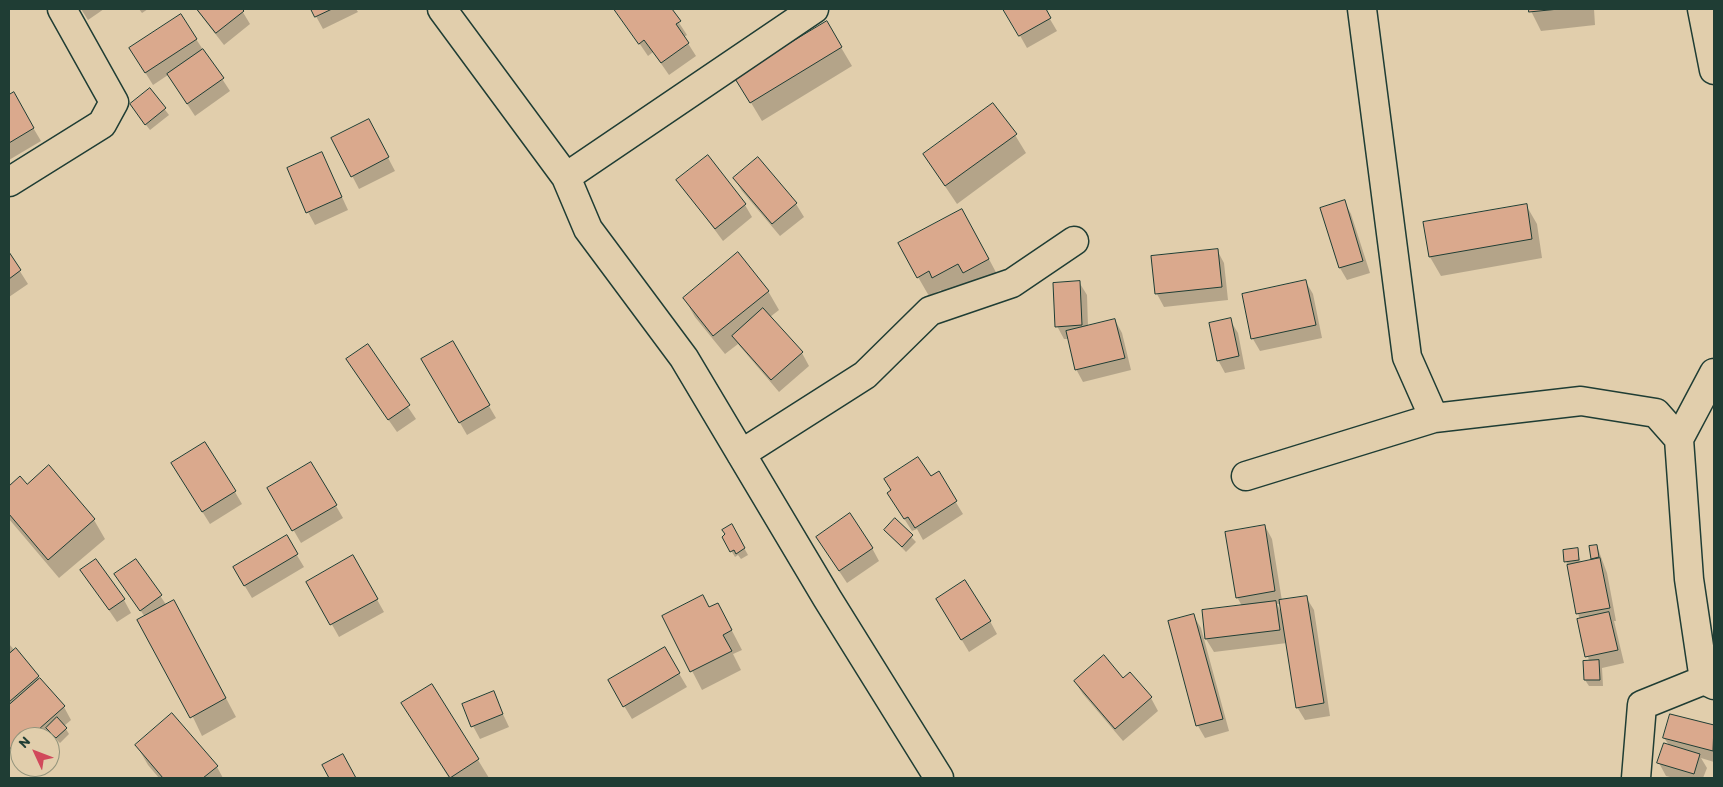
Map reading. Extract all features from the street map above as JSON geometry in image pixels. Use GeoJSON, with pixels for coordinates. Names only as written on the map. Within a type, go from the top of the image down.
{"type":"FeatureCollection","features":[{"type":"Feature","properties":{"kind":"street"},"geometry":{"type":"LineString","coordinates":[[9,182],[102,124],[114,102],[62,9]]}},
{"type":"Feature","properties":{"kind":"street"},"geometry":{"type":"LineString","coordinates":[[442,9],[566,177],[588,229],[684,358],[939,778]]}},
{"type":"Feature","properties":{"kind":"street"},"geometry":{"type":"LineString","coordinates":[[566,177],[814,9]]}},
{"type":"Feature","properties":{"kind":"street"},"geometry":{"type":"LineString","coordinates":[[1362,9],[1407,357],[1434,418]]}},
{"type":"Feature","properties":{"kind":"street"},"geometry":{"type":"LineString","coordinates":[[1702,9],[1714,70]]}},
{"type":"Feature","properties":{"kind":"street"},"geometry":{"type":"LineString","coordinates":[[741,454],[865,375],[930,311],[1012,283],[1074,241]]}},
{"type":"Feature","properties":{"kind":"street"},"geometry":{"type":"LineString","coordinates":[[1636,778],[1642,705],[1709,682],[1689,579],[1679,439],[1714,372]]}},
{"type":"Feature","properties":{"kind":"street"},"geometry":{"type":"LineString","coordinates":[[1246,476],[1434,418],[1580,401],[1656,413],[1679,439]]}},
{"type":"Feature","properties":{"kind":"building"},"geometry":{"type":"Polygon","coordinates":[[[197,9],[242,9],[244,11],[216,33],[197,9]]]}},
{"type":"Feature","properties":{"kind":"building"},"geometry":{"type":"Polygon","coordinates":[[[311,9],[332,9],[315,17],[311,9]]]}},
{"type":"Feature","properties":{"kind":"building"},"geometry":{"type":"Polygon","coordinates":[[[614,9],[672,9],[681,21],[676,24],[689,43],[661,63],[644,40],[639,44],[614,9]]]}},
{"type":"Feature","properties":{"kind":"building"},"geometry":{"type":"Polygon","coordinates":[[[1003,9],[1046,9],[1051,18],[1019,36],[1003,9]]]}},
{"type":"Feature","properties":{"kind":"building"},"geometry":{"type":"Polygon","coordinates":[[[1529,9],[1559,9],[1529,12],[1529,9]]]}},
{"type":"Feature","properties":{"kind":"building"},"geometry":{"type":"Polygon","coordinates":[[[181,14],[197,39],[145,73],[129,48],[181,14]]]}},
{"type":"Feature","properties":{"kind":"building"},"geometry":{"type":"Polygon","coordinates":[[[827,21],[842,47],[750,103],[734,77],[827,21]]]}},
{"type":"Feature","properties":{"kind":"building"},"geometry":{"type":"Polygon","coordinates":[[[203,49],[224,78],[187,104],[167,74],[203,49]]]}},
{"type":"Feature","properties":{"kind":"building"},"geometry":{"type":"Polygon","coordinates":[[[150,88],[166,108],[145,125],[130,104],[150,88]]]}},
{"type":"Feature","properties":{"kind":"building"},"geometry":{"type":"Polygon","coordinates":[[[14,92],[34,128],[9,143],[9,95],[14,92]]]}},
{"type":"Feature","properties":{"kind":"building"},"geometry":{"type":"Polygon","coordinates":[[[993,103],[1017,134],[945,186],[923,154],[993,103]]]}},
{"type":"Feature","properties":{"kind":"building"},"geometry":{"type":"Polygon","coordinates":[[[369,119],[389,157],[351,177],[331,138],[369,119]]]}},
{"type":"Feature","properties":{"kind":"building"},"geometry":{"type":"Polygon","coordinates":[[[322,152],[342,197],[306,213],[287,168],[322,152]]]}},
{"type":"Feature","properties":{"kind":"building"},"geometry":{"type":"Polygon","coordinates":[[[708,155],[746,204],[715,229],[676,180],[708,155]]]}},
{"type":"Feature","properties":{"kind":"building"},"geometry":{"type":"Polygon","coordinates":[[[758,157],[797,203],[772,224],[733,178],[758,157]]]}},
{"type":"Feature","properties":{"kind":"building"},"geometry":{"type":"Polygon","coordinates":[[[1345,200],[1363,261],[1339,268],[1320,208],[1345,200]]]}},
{"type":"Feature","properties":{"kind":"building"},"geometry":{"type":"Polygon","coordinates":[[[1527,204],[1532,239],[1429,257],[1423,222],[1527,204]]]}},
{"type":"Feature","properties":{"kind":"building"},"geometry":{"type":"Polygon","coordinates":[[[962,209],[989,259],[963,273],[958,264],[932,278],[929,271],[917,278],[898,243],[962,209]]]}},
{"type":"Feature","properties":{"kind":"building"},"geometry":{"type":"Polygon","coordinates":[[[1218,249],[1222,287],[1155,294],[1151,256],[1218,249]]]}},
{"type":"Feature","properties":{"kind":"building"},"geometry":{"type":"Polygon","coordinates":[[[9,252],[21,270],[9,279],[9,252]]]}},
{"type":"Feature","properties":{"kind":"building"},"geometry":{"type":"Polygon","coordinates":[[[738,252],[769,291],[713,336],[683,298],[738,252]]]}},
{"type":"Feature","properties":{"kind":"building"},"geometry":{"type":"Polygon","coordinates":[[[1306,280],[1316,325],[1251,339],[1242,294],[1306,280]]]}},
{"type":"Feature","properties":{"kind":"building"},"geometry":{"type":"Polygon","coordinates":[[[1080,281],[1082,325],[1055,327],[1053,283],[1080,281]]]}},
{"type":"Feature","properties":{"kind":"building"},"geometry":{"type":"Polygon","coordinates":[[[763,308],[803,352],[771,380],[732,336],[763,308]]]}},
{"type":"Feature","properties":{"kind":"building"},"geometry":{"type":"Polygon","coordinates":[[[1231,318],[1239,356],[1217,361],[1209,323],[1231,318]]]}},
{"type":"Feature","properties":{"kind":"building"},"geometry":{"type":"Polygon","coordinates":[[[1115,319],[1125,358],[1075,370],[1066,331],[1115,319]]]}},
{"type":"Feature","properties":{"kind":"building"},"geometry":{"type":"Polygon","coordinates":[[[453,341],[490,405],[459,423],[421,359],[453,341]]]}},
{"type":"Feature","properties":{"kind":"building"},"geometry":{"type":"Polygon","coordinates":[[[368,344],[410,405],[388,420],[346,359],[368,344]]]}},
{"type":"Feature","properties":{"kind":"building"},"geometry":{"type":"Polygon","coordinates":[[[205,442],[236,491],[202,512],[171,463],[205,442]]]}},
{"type":"Feature","properties":{"kind":"building"},"geometry":{"type":"Polygon","coordinates":[[[918,457],[931,476],[939,471],[957,501],[915,528],[908,517],[904,519],[887,493],[891,490],[884,479],[918,457]]]}},
{"type":"Feature","properties":{"kind":"building"},"geometry":{"type":"Polygon","coordinates":[[[311,462],[337,505],[292,531],[267,488],[311,462]]]}},
{"type":"Feature","properties":{"kind":"building"},"geometry":{"type":"Polygon","coordinates":[[[49,465],[95,519],[48,560],[9,514],[9,486],[20,476],[27,484],[49,465]]]}},
{"type":"Feature","properties":{"kind":"building"},"geometry":{"type":"Polygon","coordinates":[[[850,513],[873,548],[839,571],[816,537],[850,513]]]}},
{"type":"Feature","properties":{"kind":"building"},"geometry":{"type":"Polygon","coordinates":[[[895,518],[913,535],[902,547],[884,530],[895,518]]]}},
{"type":"Feature","properties":{"kind":"building"},"geometry":{"type":"Polygon","coordinates":[[[732,524],[745,548],[736,554],[734,550],[730,552],[722,537],[725,534],[722,530],[732,524]]]}},
{"type":"Feature","properties":{"kind":"building"},"geometry":{"type":"Polygon","coordinates":[[[1265,525],[1275,591],[1236,598],[1225,532],[1265,525]]]}},
{"type":"Feature","properties":{"kind":"building"},"geometry":{"type":"Polygon","coordinates":[[[287,535],[298,554],[244,586],[233,567],[287,535]]]}},
{"type":"Feature","properties":{"kind":"building"},"geometry":{"type":"Polygon","coordinates":[[[1597,545],[1599,557],[1591,559],[1589,546],[1597,545]]]}},
{"type":"Feature","properties":{"kind":"building"},"geometry":{"type":"Polygon","coordinates":[[[1578,548],[1579,560],[1564,562],[1563,550],[1578,548]]]}},
{"type":"Feature","properties":{"kind":"building"},"geometry":{"type":"Polygon","coordinates":[[[353,555],[378,599],[330,625],[306,582],[353,555]]]}},
{"type":"Feature","properties":{"kind":"building"},"geometry":{"type":"Polygon","coordinates":[[[1600,558],[1610,608],[1576,614],[1567,565],[1600,558]]]}},
{"type":"Feature","properties":{"kind":"building"},"geometry":{"type":"Polygon","coordinates":[[[96,559],[125,599],[109,610],[80,570],[96,559]]]}},
{"type":"Feature","properties":{"kind":"building"},"geometry":{"type":"Polygon","coordinates":[[[136,559],[162,595],[140,611],[114,574],[136,559]]]}},
{"type":"Feature","properties":{"kind":"building"},"geometry":{"type":"Polygon","coordinates":[[[965,580],[991,621],[961,640],[936,599],[965,580]]]}},
{"type":"Feature","properties":{"kind":"building"},"geometry":{"type":"Polygon","coordinates":[[[703,595],[709,607],[718,603],[732,630],[723,635],[732,651],[690,672],[662,616],[703,595]]]}},
{"type":"Feature","properties":{"kind":"building"},"geometry":{"type":"Polygon","coordinates":[[[1307,596],[1324,703],[1296,708],[1279,600],[1307,596]]]}},
{"type":"Feature","properties":{"kind":"building"},"geometry":{"type":"Polygon","coordinates":[[[174,600],[226,698],[190,718],[137,620],[174,600]]]}},
{"type":"Feature","properties":{"kind":"building"},"geometry":{"type":"Polygon","coordinates":[[[1276,601],[1280,630],[1205,639],[1202,610],[1276,601]]]}},
{"type":"Feature","properties":{"kind":"building"},"geometry":{"type":"Polygon","coordinates":[[[1609,612],[1618,650],[1585,657],[1577,619],[1609,612]]]}},
{"type":"Feature","properties":{"kind":"building"},"geometry":{"type":"Polygon","coordinates":[[[1194,614],[1223,719],[1196,726],[1168,621],[1194,614]]]}},
{"type":"Feature","properties":{"kind":"building"},"geometry":{"type":"Polygon","coordinates":[[[665,647],[680,673],[623,707],[608,680],[665,647]]]}},
{"type":"Feature","properties":{"kind":"building"},"geometry":{"type":"Polygon","coordinates":[[[16,648],[39,676],[9,702],[9,654],[16,648]]]}},
{"type":"Feature","properties":{"kind":"building"},"geometry":{"type":"Polygon","coordinates":[[[1104,655],[1123,678],[1130,672],[1152,697],[1115,729],[1074,681],[1104,655]]]}},
{"type":"Feature","properties":{"kind":"building"},"geometry":{"type":"Polygon","coordinates":[[[1599,660],[1600,680],[1584,680],[1583,661],[1599,660]]]}},
{"type":"Feature","properties":{"kind":"building"},"geometry":{"type":"Polygon","coordinates":[[[40,678],[65,706],[41,727],[10,727],[10,748],[9,705],[40,678]]]}},
{"type":"Feature","properties":{"kind":"building"},"geometry":{"type":"Polygon","coordinates":[[[432,684],[479,759],[450,778],[401,703],[432,684]]]}},
{"type":"Feature","properties":{"kind":"building"},"geometry":{"type":"Polygon","coordinates":[[[494,691],[503,714],[471,727],[462,704],[494,691]]]}},
{"type":"Feature","properties":{"kind":"building"},"geometry":{"type":"Polygon","coordinates":[[[172,713],[218,766],[203,778],[163,778],[135,745],[172,713]]]}},
{"type":"Feature","properties":{"kind":"building"},"geometry":{"type":"Polygon","coordinates":[[[1670,714],[1714,725],[1713,751],[1663,738],[1670,714]]]}},
{"type":"Feature","properties":{"kind":"building"},"geometry":{"type":"Polygon","coordinates":[[[57,717],[67,728],[60,734],[60,727],[47,727],[57,717]]]}},
{"type":"Feature","properties":{"kind":"building"},"geometry":{"type":"Polygon","coordinates":[[[1664,743],[1700,754],[1694,774],[1657,763],[1664,743]]]}},
{"type":"Feature","properties":{"kind":"building"},"geometry":{"type":"Polygon","coordinates":[[[343,754],[356,778],[329,778],[322,765],[343,754]]]}}]}
